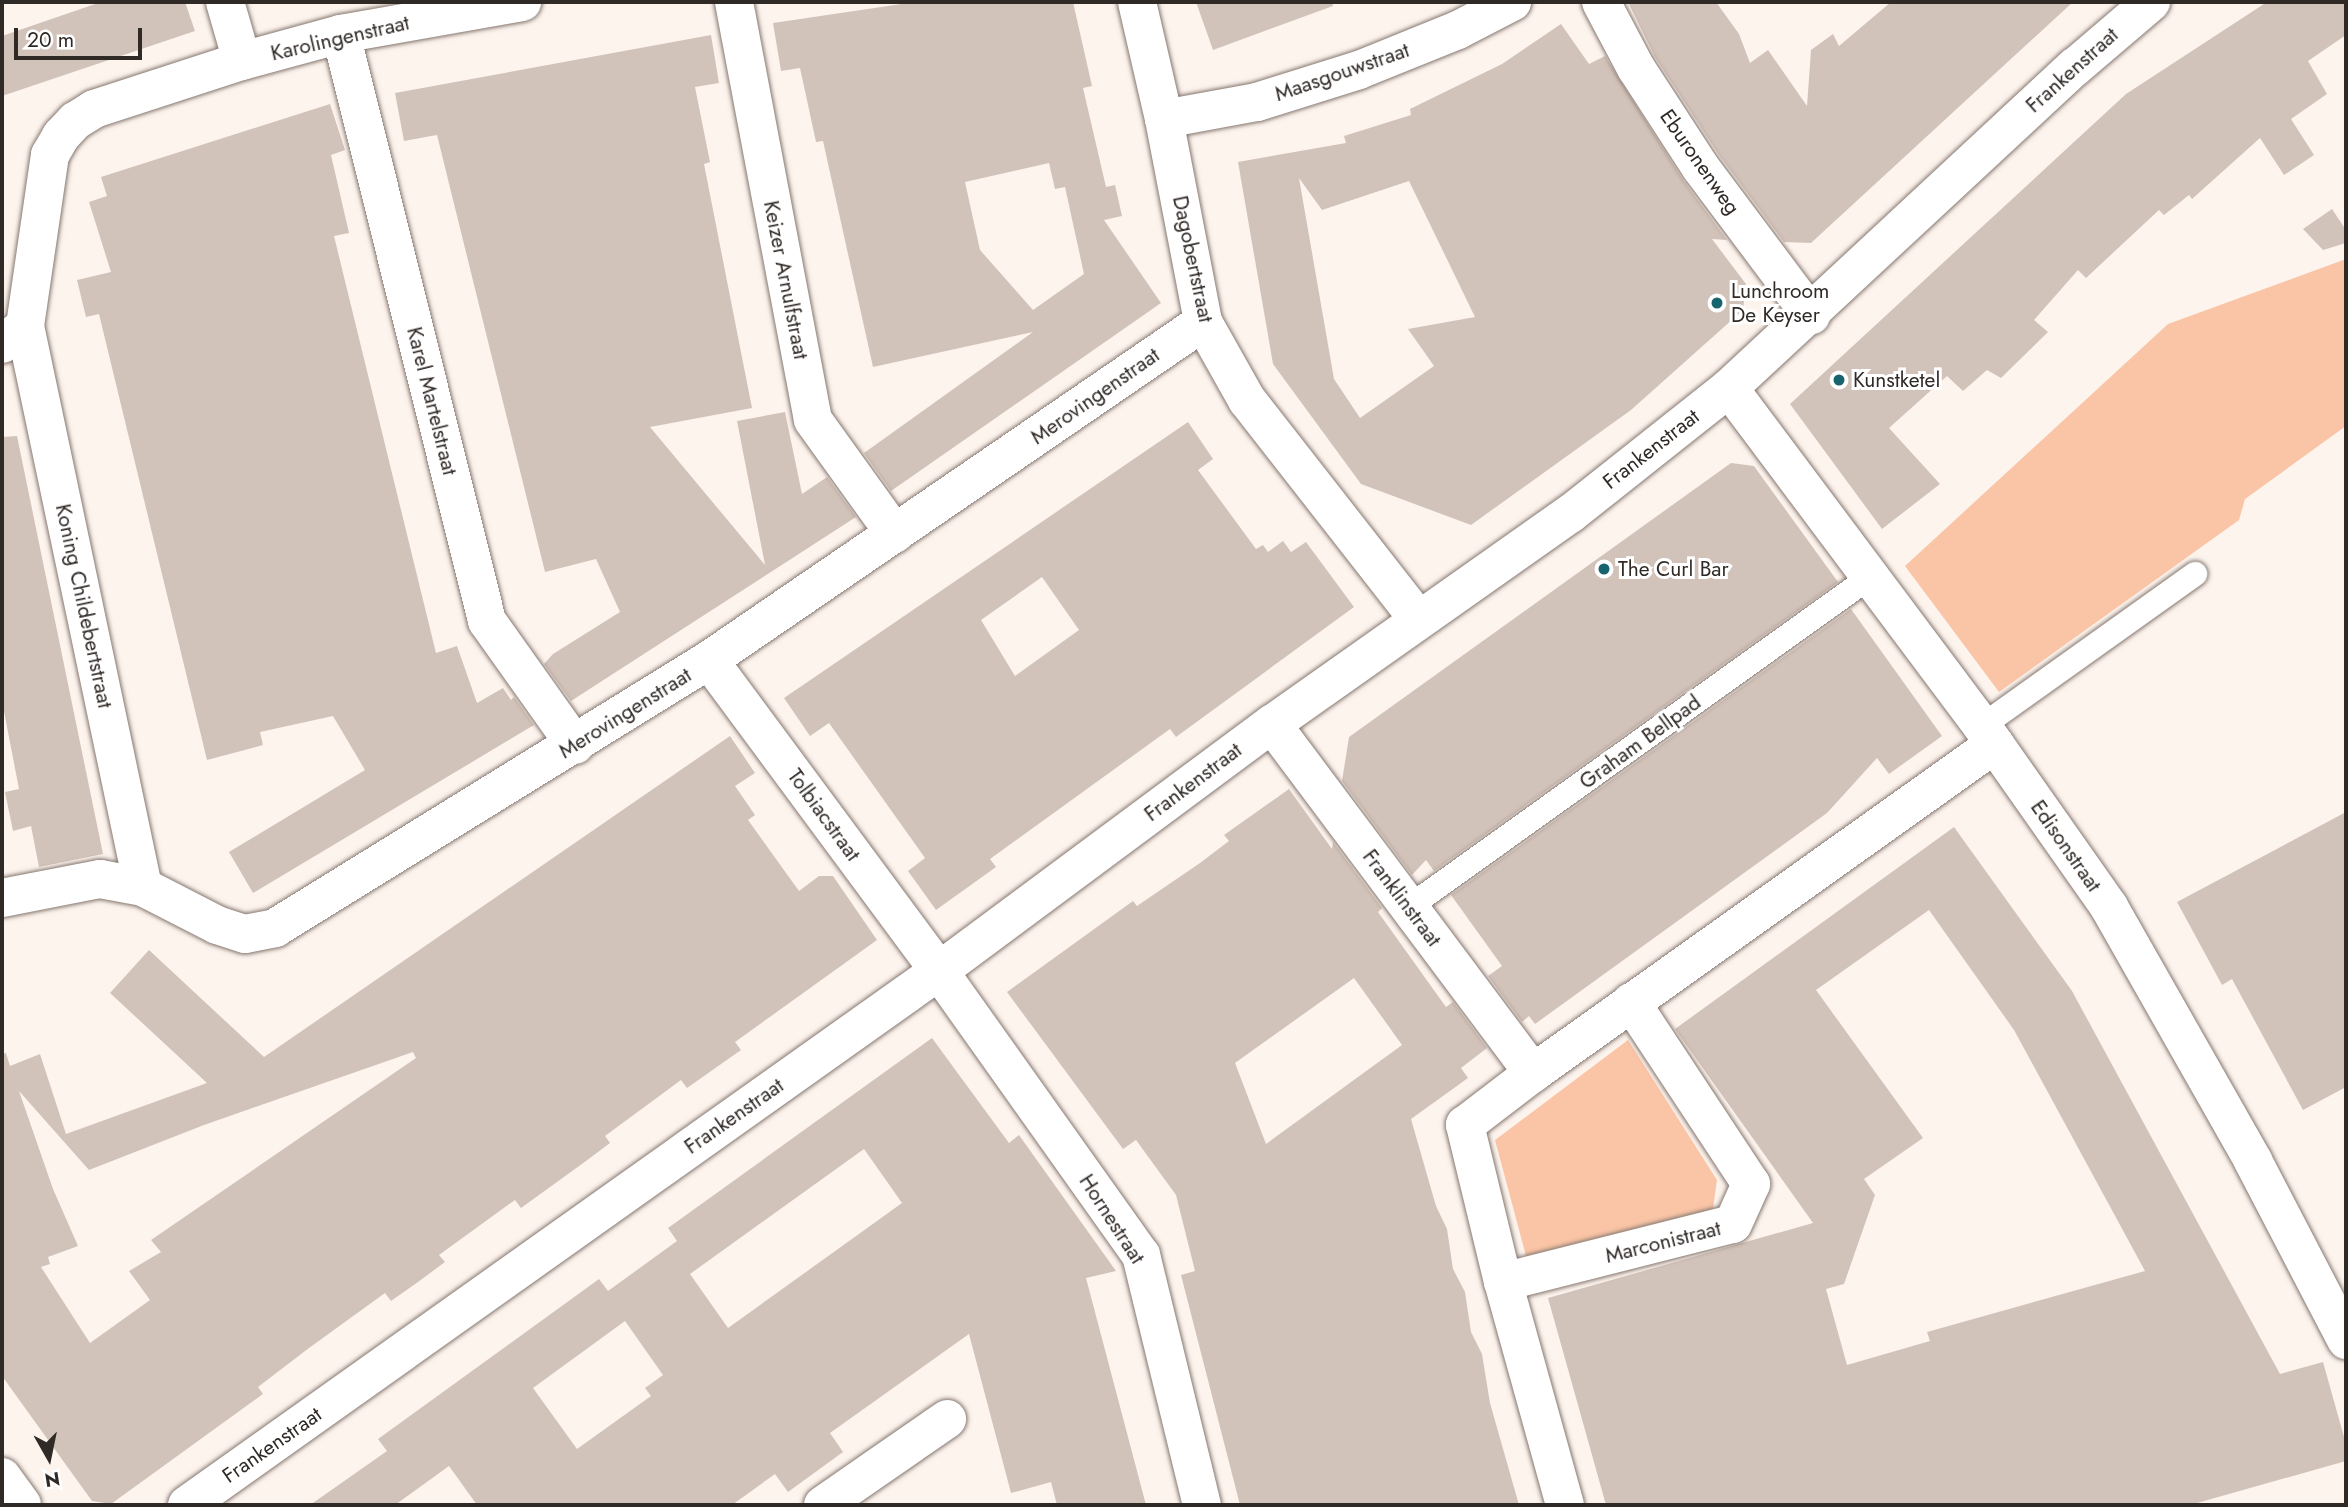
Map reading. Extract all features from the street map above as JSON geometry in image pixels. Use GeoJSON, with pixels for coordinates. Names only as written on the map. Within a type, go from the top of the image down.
{"type":"FeatureCollection","features":[{"type":"Feature","properties":{"kind":"street"},"geometry":{"type":"LineString","coordinates":[[225,2],[243,61]]}},
{"type":"Feature","properties":{"kind":"street","name":"Karolingenstraat"},"geometry":{"type":"LineString","coordinates":[[13,335],[50,155],[61,135],[75,121],[94,109],[243,61],[341,34],[522,2]]}},
{"type":"Feature","properties":{"kind":"street","name":"Keizer Arnulfstraat"},"geometry":{"type":"LineString","coordinates":[[734,2],[813,420],[895,534]]}},
{"type":"Feature","properties":{"kind":"street","name":"Dagobertstraat"},"geometry":{"type":"LineString","coordinates":[[1137,2],[1164,119],[1203,322],[1247,400],[1418,619]]}},
{"type":"Feature","properties":{"kind":"street","name":"Maasgouwstraat"},"geometry":{"type":"LineString","coordinates":[[1164,119],[1257,102],[1359,70],[1458,30],[1512,2]]}},
{"type":"Feature","properties":{"kind":"street","name":"Eburonenweg"},"geometry":{"type":"LineString","coordinates":[[1601,2],[1636,68],[1701,168],[1811,315]]}},
{"type":"Feature","properties":{"kind":"street","name":"Frankenstraat"},"geometry":{"type":"LineString","coordinates":[[187,1505],[939,971],[1272,724],[1570,514],[1729,388],[1811,315],[2075,66],[2151,2]]}},
{"type":"Feature","properties":{"kind":"street","name":"Karel Martelstraat"},"geometry":{"type":"LineString","coordinates":[[341,34],[487,621],[575,744]]}},
{"type":"Feature","properties":{"kind":"street","name":"Merovingenstraat"},"geometry":{"type":"LineString","coordinates":[[2,898],[100,879],[143,887],[217,925],[245,934],[275,928],[709,660],[1203,322]]}},
{"type":"Feature","properties":{"kind":"street","name":"Koning Childebertstraat"},"geometry":{"type":"LineString","coordinates":[[13,335],[143,887]]}},
{"type":"Feature","properties":{"kind":"street","name":"Edisonstraat"},"geometry":{"type":"LineString","coordinates":[[1729,388],[1989,735],[2109,907],[2253,1161],[2346,1340]]}},
{"type":"Feature","properties":{"kind":"street","name":"Tolbiacstraat"},"geometry":{"type":"LineString","coordinates":[[709,660],[939,971]]}},
{"type":"Feature","properties":{"kind":"street","name":"Franklinstraat"},"geometry":{"type":"LineString","coordinates":[[1272,724],[1533,1073]]}},
{"type":"Feature","properties":{"kind":"street"},"geometry":{"type":"LineString","coordinates":[[1565,1505],[1503,1282],[1465,1125],[1989,735]]}},
{"type":"Feature","properties":{"kind":"street","name":"Hornestraat"},"geometry":{"type":"LineString","coordinates":[[939,971],[1141,1255],[1202,1505]]}},
{"type":"Feature","properties":{"kind":"street","name":"Marconistraat"},"geometry":{"type":"LineString","coordinates":[[1503,1282],[1733,1224],[1751,1184],[1631,1002]]}},
{"type":"Feature","properties":{"kind":"street"},"geometry":{"type":"LineString","coordinates":[[823,1505],[947,1419]]}},
{"type":"Feature","properties":{"kind":"street"},"geometry":{"type":"LineString","coordinates":[[2,1477],[22,1505]]}},
{"type":"Feature","properties":{"kind":"lane"},"geometry":{"type":"LineString","coordinates":[[1989,735],[2195,574]]}},
{"type":"Feature","properties":{"kind":"lane","name":"Graham Bellpad"},"geometry":{"type":"LineString","coordinates":[[1409,907],[1870,577]]}},
{"type":"Feature","properties":{"kind":"shaded area"},"geometry":{"type":"Polygon","coordinates":[[[2346,259],[2346,426],[2245,499],[2239,520],[1999,692],[1905,566],[2168,324],[2346,259]]]}},
{"type":"Feature","properties":{"kind":"shaded area"},"geometry":{"type":"Polygon","coordinates":[[[1628,1040],[1717,1180],[1713,1209],[1526,1256],[1495,1140],[1628,1040]]]}},
{"type":"Feature","properties":{"kind":"building"},"geometry":{"type":"Polygon","coordinates":[[[101,2],[185,2],[195,31],[2,96],[2,36],[101,2]]]}},
{"type":"Feature","properties":{"kind":"building"},"geometry":{"type":"Polygon","coordinates":[[[915,2],[1073,2],[1092,86],[1083,88],[1106,187],[1115,185],[1122,216],[1104,220],[1161,303],[891,491],[864,453],[1033,332],[873,367],[823,141],[816,142],[800,68],[781,71],[773,23],[915,2]],[[1049,163],[965,182],[980,250],[1033,310],[1084,274],[1065,187],[1055,189],[1049,163]]]}},
{"type":"Feature","properties":{"kind":"building"},"geometry":{"type":"Polygon","coordinates":[[[1196,2],[1332,2],[1333,6],[1213,50],[1196,2]]]}},
{"type":"Feature","properties":{"kind":"building"},"geometry":{"type":"Polygon","coordinates":[[[1628,2],[1716,2],[1739,34],[1750,63],[1768,50],[1807,106],[1811,50],[1833,34],[1839,46],[1891,2],[2073,2],[1811,243],[1784,242],[1719,155],[1655,57],[1628,2]]]}},
{"type":"Feature","properties":{"kind":"building"},"geometry":{"type":"Polygon","coordinates":[[[2267,2],[2346,2],[2346,35],[2308,61],[2327,94],[2291,119],[2314,155],[2284,175],[2260,138],[2192,199],[2189,195],[2164,215],[2159,210],[2086,278],[2078,270],[2034,320],[2048,332],[2001,378],[1987,370],[1963,391],[1947,376],[1889,428],[1940,484],[1882,529],[1790,404],[2126,94],[2267,2]]]}},
{"type":"Feature","properties":{"kind":"building"},"geometry":{"type":"Polygon","coordinates":[[[1561,24],[1589,64],[1605,56],[1683,180],[1727,240],[1712,239],[1746,284],[1743,310],[1631,410],[1471,525],[1361,484],[1273,364],[1238,162],[1346,143],[1344,136],[1411,115],[1410,109],[1502,64],[1561,24]],[[1299,178],[1334,379],[1360,418],[1434,366],[1408,329],[1475,317],[1409,181],[1322,210],[1299,178]]]}},
{"type":"Feature","properties":{"kind":"building"},"geometry":{"type":"Polygon","coordinates":[[[711,35],[719,83],[695,87],[710,162],[704,164],[752,408],[650,427],[765,565],[737,421],[785,412],[802,494],[827,477],[856,517],[571,701],[544,664],[553,654],[620,612],[596,559],[545,572],[437,135],[404,141],[395,93],[711,35]]]}},
{"type":"Feature","properties":{"kind":"building"},"geometry":{"type":"Polygon","coordinates":[[[330,104],[345,150],[331,155],[349,233],[334,236],[436,653],[457,646],[477,703],[503,688],[511,700],[514,697],[534,725],[253,893],[229,852],[365,770],[333,716],[260,732],[263,745],[207,760],[99,314],[86,317],[77,280],[111,272],[89,202],[107,196],[101,177],[330,104]]]}},
{"type":"Feature","properties":{"kind":"building"},"geometry":{"type":"Polygon","coordinates":[[[2332,209],[2346,230],[2346,243],[2323,250],[2303,229],[2332,209]]]}},
{"type":"Feature","properties":{"kind":"building"},"geometry":{"type":"Polygon","coordinates":[[[1188,422],[1213,459],[1198,470],[1256,549],[1263,545],[1268,552],[1283,541],[1291,552],[1306,542],[1354,607],[1176,737],[1170,729],[990,859],[996,867],[936,910],[908,871],[925,858],[829,723],[810,736],[784,698],[1188,422]],[[1042,577],[981,620],[1015,676],[1079,630],[1042,577]]]}},
{"type":"Feature","properties":{"kind":"building"},"geometry":{"type":"Polygon","coordinates":[[[17,436],[103,854],[39,867],[31,826],[13,831],[5,792],[19,789],[2,701],[2,437],[17,436]]]}},
{"type":"Feature","properties":{"kind":"building"},"geometry":{"type":"Polygon","coordinates":[[[1731,463],[1754,466],[1838,582],[1434,871],[1426,860],[1412,875],[1342,781],[1349,737],[1731,463]]]}},
{"type":"Feature","properties":{"kind":"building"},"geometry":{"type":"Polygon","coordinates":[[[1851,609],[1942,736],[1889,774],[1877,758],[1827,813],[1535,1024],[1529,1016],[1522,1022],[1488,976],[1502,966],[1451,895],[1851,609]]]}},
{"type":"Feature","properties":{"kind":"building"},"geometry":{"type":"Polygon","coordinates":[[[730,736],[755,773],[735,786],[755,815],[748,820],[799,891],[819,876],[833,876],[877,940],[735,1042],[741,1050],[687,1088],[681,1080],[605,1136],[610,1143],[521,1208],[515,1200],[439,1255],[445,1262],[418,1282],[391,1301],[385,1293],[309,1348],[258,1387],[263,1394],[111,1504],[92,1501],[2,1376],[2,1054],[6,1053],[10,1066],[40,1054],[66,1134],[207,1083],[110,993],[149,950],[264,1057],[730,736]],[[413,1052],[204,1125],[89,1170],[19,1091],[53,1189],[78,1246],[48,1257],[50,1264],[41,1267],[90,1343],[150,1300],[129,1271],[161,1252],[151,1240],[416,1058],[413,1052]]]}},
{"type":"Feature","properties":{"kind":"building"},"geometry":{"type":"Polygon","coordinates":[[[1289,789],[1332,849],[1333,842],[1382,908],[1378,912],[1446,1007],[1453,1002],[1487,1048],[1461,1068],[1468,1078],[1411,1119],[1436,1206],[1447,1229],[1453,1269],[1465,1292],[1471,1332],[1482,1354],[1490,1403],[1519,1505],[1240,1505],[1181,1275],[1195,1271],[1176,1195],[1136,1140],[1123,1149],[1007,992],[1133,901],[1137,906],[1200,863],[1229,841],[1224,835],[1289,789]],[[1354,978],[1235,1063],[1266,1144],[1402,1045],[1354,978]]]}},
{"type":"Feature","properties":{"kind":"building"},"geometry":{"type":"Polygon","coordinates":[[[2346,812],[2346,1087],[2303,1110],[2232,979],[2222,985],[2177,902],[2346,812]]]}},
{"type":"Feature","properties":{"kind":"building"},"geometry":{"type":"Polygon","coordinates":[[[1954,827],[2072,991],[2280,1374],[2323,1362],[2346,1444],[2346,1461],[2190,1505],[1606,1505],[1548,1298],[1813,1223],[1675,1029],[1954,827]],[[1929,910],[1816,990],[1923,1138],[1864,1179],[1875,1195],[1844,1284],[1826,1289],[1847,1365],[1930,1341],[1927,1332],[2145,1271],[2014,1030],[1929,910]]]}},
{"type":"Feature","properties":{"kind":"building"},"geometry":{"type":"Polygon","coordinates":[[[932,1038],[1009,1143],[1019,1135],[1116,1271],[1086,1278],[1146,1505],[1057,1505],[1051,1482],[1011,1493],[969,1334],[830,1433],[843,1452],[788,1492],[775,1474],[732,1505],[477,1505],[449,1466],[395,1505],[310,1505],[387,1451],[378,1439],[599,1279],[608,1291],[677,1241],[668,1228],[932,1038]],[[864,1149],[690,1274],[728,1328],[902,1203],[864,1149]],[[625,1321],[533,1388],[577,1449],[651,1396],[645,1388],[663,1375],[625,1321]]]}},
{"type":"Feature","properties":{"kind":"place","name":"Lunchroom De Keyser"},"geometry":{"type":"Point","coordinates":[1717,303]}},
{"type":"Feature","properties":{"kind":"place","name":"Kunstketel"},"geometry":{"type":"Point","coordinates":[1839,380]}},
{"type":"Feature","properties":{"kind":"place","name":"The Curl Bar"},"geometry":{"type":"Point","coordinates":[1604,569]}}]}
